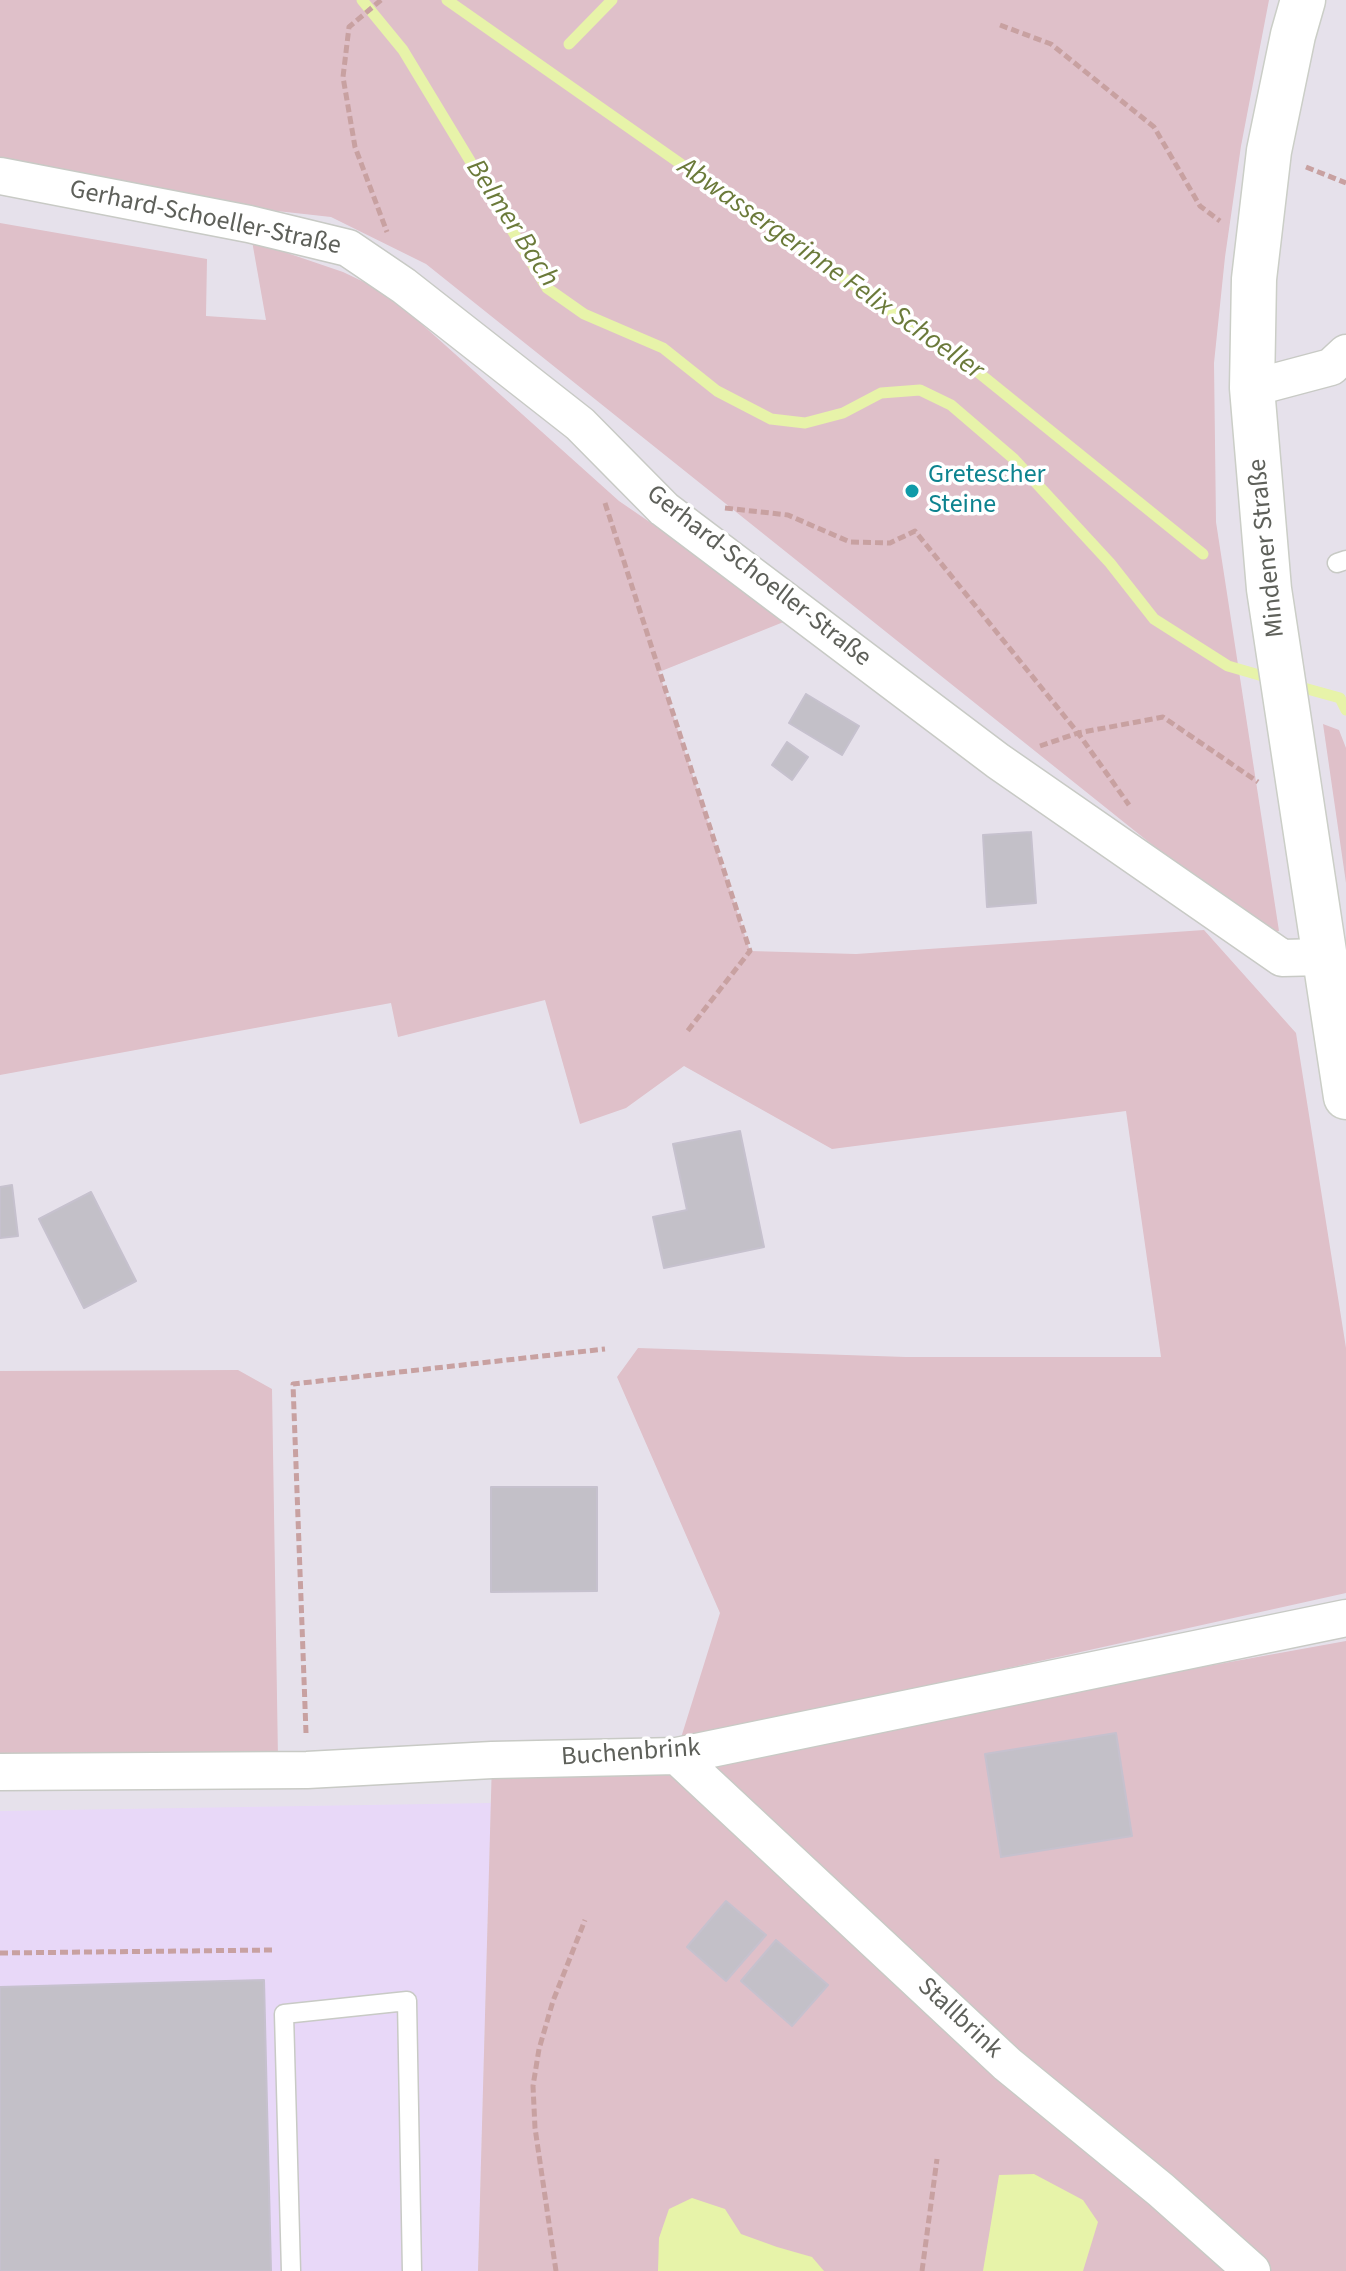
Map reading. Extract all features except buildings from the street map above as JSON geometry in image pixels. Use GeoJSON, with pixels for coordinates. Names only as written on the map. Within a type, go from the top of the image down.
{"type":"FeatureCollection","features":[{"type":"Feature","properties":{"kind":"main road","name":"Mindener Straße"},"geometry":{"type":"LineString","coordinates":[[1303,0],[1269,151],[1254,279],[1252,388],[1269,589],[1346,1097]]}},
{"type":"Feature","properties":{"kind":"street","name":"Gerhard-Schoeller-Straße"},"geometry":{"type":"LineString","coordinates":[[0,176],[249,224],[348,248],[404,286],[580,424],[664,509],[998,761],[1282,958],[1324,957]]}},
{"type":"Feature","properties":{"kind":"street"},"geometry":{"type":"LineString","coordinates":[[1252,388],[1331,367],[1346,353]]}},
{"type":"Feature","properties":{"kind":"street","name":"Buchenbrink"},"geometry":{"type":"LineString","coordinates":[[0,1772],[307,1770],[492,1760],[677,1756],[1346,1618]]}},
{"type":"Feature","properties":{"kind":"street","name":"Stallbrink"},"geometry":{"type":"LineString","coordinates":[[677,1756],[1007,2064],[1161,2190],[1252,2271]]}},
{"type":"Feature","properties":{"kind":"lane"},"geometry":{"type":"LineString","coordinates":[[291,2271],[284,2014],[407,2001],[412,2271]]}},
{"type":"Feature","properties":{"kind":"path"},"geometry":{"type":"LineString","coordinates":[[381,0],[349,27],[343,77],[355,147],[381,212],[404,286]]}},
{"type":"Feature","properties":{"kind":"path"},"geometry":{"type":"LineString","coordinates":[[1000,25],[1051,44],[1154,127],[1200,206],[1225,225],[1259,231]]}},
{"type":"Feature","properties":{"kind":"path"},"geometry":{"type":"LineString","coordinates":[[603,497],[750,951],[686,1033]]}},
{"type":"Feature","properties":{"kind":"path"},"geometry":{"type":"LineString","coordinates":[[664,509],[711,506],[788,515],[850,542],[890,543],[915,531],[1078,733],[1132,809]]}},
{"type":"Feature","properties":{"kind":"path"},"geometry":{"type":"LineString","coordinates":[[998,761],[1078,733],[1163,717],[1303,812]]}},
{"type":"Feature","properties":{"kind":"path"},"geometry":{"type":"LineString","coordinates":[[307,1770],[293,1384],[605,1349]]}},
{"type":"Feature","properties":{"kind":"path"},"geometry":{"type":"LineString","coordinates":[[556,2271],[535,2128],[533,2086],[539,2049],[553,2001],[585,1920]]}},
{"type":"Feature","properties":{"kind":"path"},"geometry":{"type":"LineString","coordinates":[[0,1953],[272,1950]]}},
{"type":"Feature","properties":{"kind":"path"},"geometry":{"type":"LineString","coordinates":[[922,2271],[937,2159]]}},
{"type":"Feature","properties":{"kind":"shaded area"},"geometry":{"type":"Polygon","coordinates":[[[0,0],[1269,0],[1241,146],[1214,363],[1216,522],[1279,931],[1260,931],[426,264],[331,217],[241,207],[0,160],[0,0]]]}},
{"type":"Feature","properties":{"kind":"shaded area"},"geometry":{"type":"Polygon","coordinates":[[[0,223],[207,259],[206,316],[266,320],[252,241],[343,272],[387,293],[619,501],[791,619],[659,672],[750,951],[856,954],[1204,930],[1296,1033],[1346,1348],[1346,1593],[680,1741],[720,1613],[617,1377],[638,1348],[906,1357],[1161,1357],[1126,1111],[832,1149],[684,1066],[626,1108],[580,1124],[545,1000],[398,1037],[391,1003],[0,1075],[0,223]]]}},
{"type":"Feature","properties":{"kind":"shaded area"},"geometry":{"type":"Polygon","coordinates":[[[1323,724],[1339,730],[1346,748],[1346,883],[1323,724]]]}},
{"type":"Feature","properties":{"kind":"shaded area"},"geometry":{"type":"Polygon","coordinates":[[[238,1370],[272,1389],[278,1758],[0,1762],[0,1371],[238,1370]]]}},
{"type":"Feature","properties":{"kind":"shaded area"},"geometry":{"type":"Polygon","coordinates":[[[1346,1641],[1346,2271],[478,2271],[492,1760],[677,1756],[1346,1641]]]}},
{"type":"Feature","properties":{"kind":"shaded area"},"geometry":{"type":"Polygon","coordinates":[[[491,1803],[478,2271],[0,2271],[0,1811],[491,1803]]]}},
{"type":"Feature","properties":{"kind":"shaded area"},"geometry":{"type":"Polygon","coordinates":[[[1034,2174],[1083,2200],[1098,2222],[1083,2271],[983,2271],[999,2175],[1034,2174]]]}},
{"type":"Feature","properties":{"kind":"shaded area"},"geometry":{"type":"Polygon","coordinates":[[[692,2198],[725,2209],[741,2234],[812,2257],[824,2271],[658,2271],[659,2238],[669,2209],[692,2198]]]}},
{"type":"Feature","properties":{"kind":"waterway","name":"Belmer Bach"},"geometry":{"type":"LineString","coordinates":[[362,0],[403,50],[547,288],[584,314],[663,348],[717,391],[771,419],[805,423],[843,413],[881,393],[920,390],[951,405],[1014,459],[1110,563],[1154,619],[1228,666],[1273,679]]}},
{"type":"Feature","properties":{"kind":"waterway","name":"Abwassergerinne Felix Schoeller"},"geometry":{"type":"LineString","coordinates":[[447,0],[979,373],[1203,554]]}},
{"type":"Feature","properties":{"kind":"waterway"},"geometry":{"type":"LineString","coordinates":[[569,44],[612,0]]}},
{"type":"Feature","properties":{"kind":"waterway","name":"Belmer Bach"},"geometry":{"type":"LineString","coordinates":[[1293,685],[1340,698],[1346,710]]}},
{"type":"Feature","properties":{"kind":"place","name":"Gretescher Steine"},"geometry":{"type":"Point","coordinates":[912,491]}}]}
